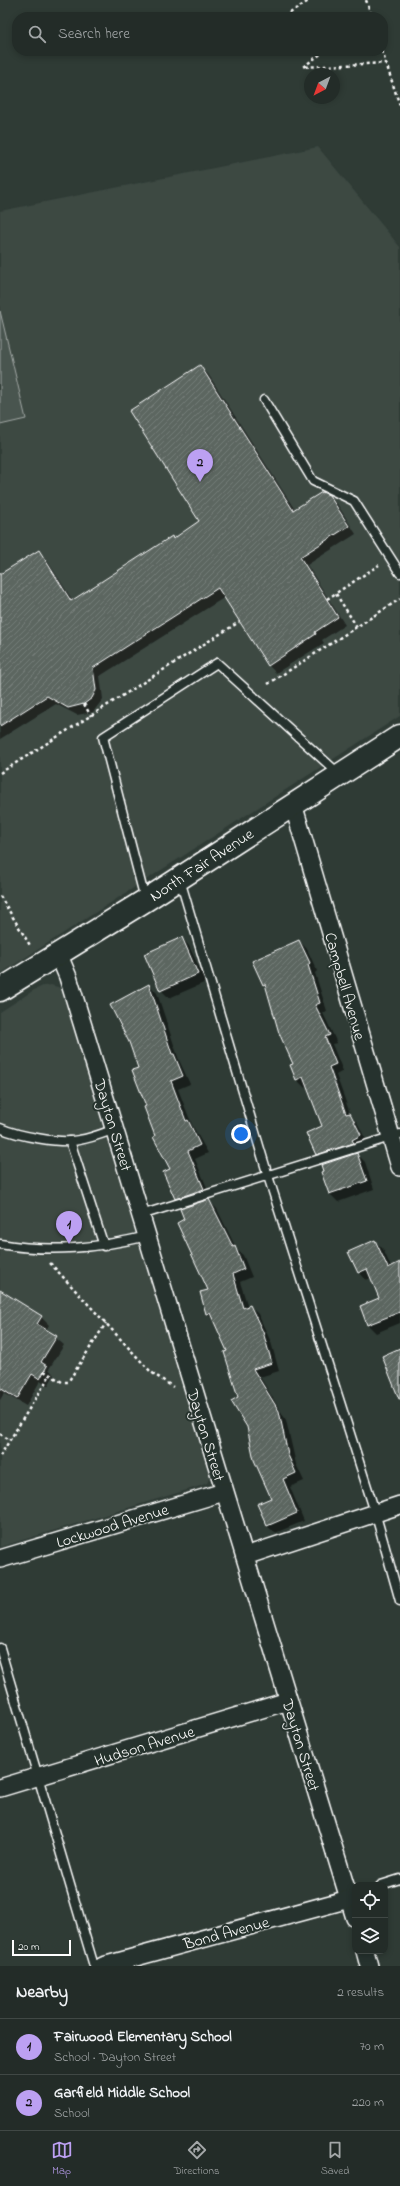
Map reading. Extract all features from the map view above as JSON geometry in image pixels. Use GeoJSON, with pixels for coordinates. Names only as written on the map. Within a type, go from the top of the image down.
{"type":"FeatureCollection","features":[{"type":"Feature","properties":{"kind":"street","name":"North Fair Avenue"},"geometry":{"type":"LineString","coordinates":[[0,990],[146,900],[400,736]]}},
{"type":"Feature","properties":{"kind":"street","name":"Campbell Avenue"},"geometry":{"type":"LineString","coordinates":[[293,804],[395,1136],[400,1167]]}},
{"type":"Feature","properties":{"kind":"street","name":"Dayton Street"},"geometry":{"type":"LineString","coordinates":[[58,953],[68,977],[148,1236],[288,1701],[352,1897]]}},
{"type":"Feature","properties":{"kind":"street","name":"Lockwood Avenue"},"geometry":{"type":"LineString","coordinates":[[0,1559],[224,1492]]}},
{"type":"Feature","properties":{"kind":"street"},"geometry":{"type":"LineString","coordinates":[[245,1556],[400,1504]]}},
{"type":"Feature","properties":{"kind":"street","name":"Hudson Avenue"},"geometry":{"type":"LineString","coordinates":[[0,1788],[288,1701]]}},
{"type":"Feature","properties":{"kind":"street","name":"Bond Avenue"},"geometry":{"type":"LineString","coordinates":[[103,1966],[352,1897]]}},
{"type":"Feature","properties":{"kind":"street"},"geometry":{"type":"LineString","coordinates":[[366,1954],[369,1966]]}},
{"type":"Feature","properties":{"kind":"lane"},"geometry":{"type":"LineString","coordinates":[[264,400],[313,481],[354,501],[400,573]]}},
{"type":"Feature","properties":{"kind":"lane"},"geometry":{"type":"LineString","coordinates":[[146,900],[103,738],[217,663],[340,775]]}},
{"type":"Feature","properties":{"kind":"lane"},"geometry":{"type":"LineString","coordinates":[[180,877],[268,1176],[375,1512],[400,1601]]}},
{"type":"Feature","properties":{"kind":"lane"},"geometry":{"type":"LineString","coordinates":[[0,1128],[10,1133],[70,1141],[79,1140],[115,1129]]}},
{"type":"Feature","properties":{"kind":"lane"},"geometry":{"type":"LineString","coordinates":[[141,1215],[395,1136]]}},
{"type":"Feature","properties":{"kind":"lane"},"geometry":{"type":"LineString","coordinates":[[70,1141],[104,1246]]}},
{"type":"Feature","properties":{"kind":"lane"},"geometry":{"type":"LineString","coordinates":[[0,1244],[54,1249],[104,1246],[148,1236]]}},
{"type":"Feature","properties":{"kind":"lane"},"geometry":{"type":"LineString","coordinates":[[0,1648],[94,1966]]}},
{"type":"Feature","properties":{"kind":"lane"},"geometry":{"type":"LineString","coordinates":[[388,1883],[400,1879]]}},
{"type":"Feature","properties":{"kind":"path"},"geometry":{"type":"LineString","coordinates":[[292,12],[310,0]]}},
{"type":"Feature","properties":{"kind":"path"},"geometry":{"type":"LineString","coordinates":[[366,0],[370,12]]}},
{"type":"Feature","properties":{"kind":"path"},"geometry":{"type":"LineString","coordinates":[[318,56],[303,67],[386,63]]}},
{"type":"Feature","properties":{"kind":"path"},"geometry":{"type":"LineString","coordinates":[[384,56],[400,106]]}},
{"type":"Feature","properties":{"kind":"path"},"geometry":{"type":"LineString","coordinates":[[327,599],[380,564],[393,561]]}},
{"type":"Feature","properties":{"kind":"path"},"geometry":{"type":"LineString","coordinates":[[336,594],[357,627]]}},
{"type":"Feature","properties":{"kind":"path"},"geometry":{"type":"LineString","coordinates":[[268,684],[400,599]]}},
{"type":"Feature","properties":{"kind":"path"},"geometry":{"type":"LineString","coordinates":[[0,774],[240,622]]}},
{"type":"Feature","properties":{"kind":"path"},"geometry":{"type":"LineString","coordinates":[[84,704],[91,716]]}},
{"type":"Feature","properties":{"kind":"path"},"geometry":{"type":"LineString","coordinates":[[0,896],[34,952]]}},
{"type":"Feature","properties":{"kind":"path"},"geometry":{"type":"LineString","coordinates":[[50,1262],[151,1372],[174,1388]]}},
{"type":"Feature","properties":{"kind":"path"},"geometry":{"type":"LineString","coordinates":[[44,1371],[62,1382],[68,1382],[106,1322]]}},
{"type":"Feature","properties":{"kind":"path"},"geometry":{"type":"LineString","coordinates":[[0,1456],[50,1375]]}},
{"type":"Feature","properties":{"kind":"path"},"geometry":{"type":"LineString","coordinates":[[0,1434],[10,1440]]}},
{"type":"Feature","properties":{"kind":"shaded area"},"geometry":{"type":"Polygon","coordinates":[[[318,147],[400,247],[400,716],[0,974],[0,211],[318,147]]]}},
{"type":"Feature","properties":{"kind":"shaded area"},"geometry":{"type":"Polygon","coordinates":[[[0,311],[26,419],[0,425],[0,311]]]}},
{"type":"Feature","properties":{"kind":"shaded area"},"geometry":{"type":"Polygon","coordinates":[[[51,985],[61,988],[210,1477],[207,1483],[200,1486],[0,1547],[0,1012],[34,990],[43,986],[51,985]]]}},
{"type":"Feature","properties":{"kind":"building"},"geometry":{"type":"Polygon","coordinates":[[[200,365],[293,510],[322,492],[329,495],[349,526],[300,557],[338,617],[315,632],[316,634],[268,666],[218,588],[93,668],[96,690],[92,698],[84,704],[68,708],[47,696],[0,726],[0,574],[39,550],[71,601],[172,536],[173,539],[199,521],[129,411],[200,365]]]}},
{"type":"Feature","properties":{"kind":"building"},"geometry":{"type":"Polygon","coordinates":[[[182,937],[198,974],[160,991],[144,954],[182,937]]]}},
{"type":"Feature","properties":{"kind":"building"},"geometry":{"type":"Polygon","coordinates":[[[299,940],[310,963],[308,965],[320,1003],[315,1005],[330,1035],[325,1037],[336,1064],[329,1067],[346,1114],[350,1113],[361,1135],[352,1140],[354,1143],[316,1155],[306,1133],[322,1126],[303,1077],[296,1080],[290,1065],[293,1064],[279,1033],[265,984],[263,985],[252,961],[299,940]]]}},
{"type":"Feature","properties":{"kind":"building"},"geometry":{"type":"Polygon","coordinates":[[[149,984],[172,1054],[174,1054],[183,1076],[171,1081],[186,1121],[188,1120],[200,1145],[188,1151],[204,1189],[175,1199],[163,1172],[170,1169],[153,1137],[155,1136],[144,1107],[146,1106],[132,1070],[138,1068],[129,1042],[110,1005],[149,984]]]}},
{"type":"Feature","properties":{"kind":"building"},"geometry":{"type":"Polygon","coordinates":[[[357,1153],[367,1181],[329,1194],[321,1172],[323,1171],[321,1165],[357,1153]]]}},
{"type":"Feature","properties":{"kind":"building"},"geometry":{"type":"Polygon","coordinates":[[[209,1199],[233,1247],[235,1246],[244,1269],[233,1274],[243,1308],[250,1305],[263,1332],[272,1363],[253,1369],[279,1411],[288,1455],[296,1473],[283,1479],[297,1513],[267,1526],[257,1504],[271,1498],[254,1460],[247,1427],[231,1401],[238,1397],[224,1352],[227,1351],[210,1313],[206,1314],[200,1292],[208,1290],[177,1223],[184,1219],[180,1209],[209,1199]]]}},
{"type":"Feature","properties":{"kind":"building"},"geometry":{"type":"Polygon","coordinates":[[[375,1240],[388,1268],[400,1262],[400,1312],[367,1325],[360,1306],[379,1298],[367,1269],[358,1273],[348,1252],[375,1240]]]}},
{"type":"Feature","properties":{"kind":"building"},"geometry":{"type":"Polygon","coordinates":[[[0,1290],[42,1316],[37,1324],[57,1336],[41,1362],[47,1366],[40,1379],[32,1374],[17,1399],[0,1388],[0,1290]]]}},
{"type":"Feature","properties":{"kind":"building"},"geometry":{"type":"Polygon","coordinates":[[[400,1348],[400,1399],[399,1399],[382,1356],[400,1348]]]}},
{"type":"Feature","properties":{"kind":"place","name":"Garfield Middle School"},"geometry":{"type":"Point","coordinates":[200,482]}},
{"type":"Feature","properties":{"kind":"place","name":"Fairwood Elementary School"},"geometry":{"type":"Point","coordinates":[69,1244]}}]}
